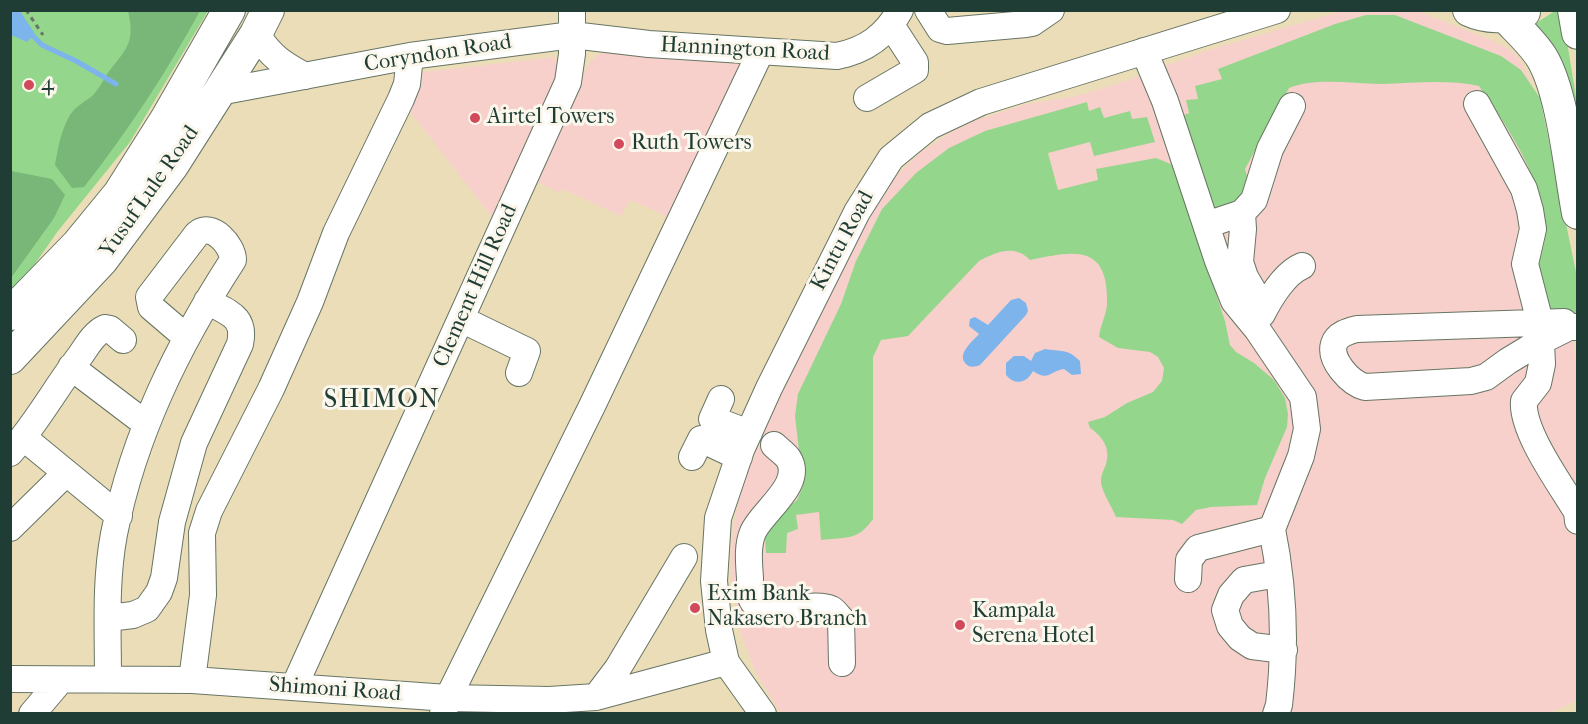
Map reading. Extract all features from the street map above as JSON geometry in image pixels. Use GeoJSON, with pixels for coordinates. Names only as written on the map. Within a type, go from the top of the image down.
{"type":"FeatureCollection","features":[{"type":"Feature","properties":{"kind":"main road","name":"Yusuf Lule Road"},"geometry":{"type":"LineString","coordinates":[[10,358],[102,260],[145,181],[229,10]]}},
{"type":"Feature","properties":{"kind":"main road"},"geometry":{"type":"LineString","coordinates":[[1469,10],[1489,16],[1516,14],[1542,58],[1549,73],[1564,132],[1578,213]]}},
{"type":"Feature","properties":{"kind":"main road"},"geometry":{"type":"LineString","coordinates":[[1574,10],[1578,33]]}},
{"type":"Feature","properties":{"kind":"main road","name":"Yusuf Lule Road"},"geometry":{"type":"LineString","coordinates":[[10,314],[78,244],[119,194],[145,181],[219,92],[262,22]]}},
{"type":"Feature","properties":{"kind":"street"},"geometry":{"type":"LineString","coordinates":[[928,10],[941,30],[975,18],[1026,24],[1041,13]]}},
{"type":"Feature","properties":{"kind":"street","name":"Kintu Road"},"geometry":{"type":"LineString","coordinates":[[763,714],[726,662],[719,630],[714,581],[718,518],[743,447],[769,388],[857,212],[885,166],[903,147],[930,126],[981,102],[1277,10]]}},
{"type":"Feature","properties":{"kind":"street"},"geometry":{"type":"LineString","coordinates":[[867,98],[915,70],[915,62],[896,18]]}},
{"type":"Feature","properties":{"kind":"street","name":"Hannington Road"},"geometry":{"type":"LineString","coordinates":[[572,23],[649,44],[837,56],[862,48],[880,38],[896,18]]}},
{"type":"Feature","properties":{"kind":"street"},"geometry":{"type":"LineString","coordinates":[[262,22],[270,54],[305,76]]}},
{"type":"Feature","properties":{"kind":"street","name":"Coryndon Road"},"geometry":{"type":"LineString","coordinates":[[305,76],[572,23]]}},
{"type":"Feature","properties":{"kind":"street","name":"Clement Hill Road"},"geometry":{"type":"LineString","coordinates":[[294,687],[568,82],[572,68],[572,23]]}},
{"type":"Feature","properties":{"kind":"street"},"geometry":{"type":"LineString","coordinates":[[445,706],[592,406],[761,51]]}},
{"type":"Feature","properties":{"kind":"street"},"geometry":{"type":"LineString","coordinates":[[1144,51],[1165,101],[1218,261],[1234,301],[1257,328],[1303,397],[1307,429],[1301,456],[1272,529],[1283,608],[1284,650],[1279,705],[1276,714]]}},
{"type":"Feature","properties":{"kind":"street"},"geometry":{"type":"LineString","coordinates":[[192,680],[203,595],[202,533],[209,511],[271,389],[310,302],[336,233],[401,99],[407,84],[410,56]]}},
{"type":"Feature","properties":{"kind":"street"},"geometry":{"type":"LineString","coordinates":[[219,92],[305,76]]}},
{"type":"Feature","properties":{"kind":"street"},"geometry":{"type":"LineString","coordinates":[[1477,105],[1524,189],[1533,229],[1526,264],[1541,331],[1542,364],[1538,383],[1524,401],[1524,415],[1535,441],[1577,512],[1578,521]]}},
{"type":"Feature","properties":{"kind":"street"},"geometry":{"type":"LineString","coordinates":[[1206,225],[1242,213],[1254,200],[1270,149],[1292,106]]}},
{"type":"Feature","properties":{"kind":"street"},"geometry":{"type":"LineString","coordinates":[[1242,213],[1240,262],[1255,294],[1268,300]]}},
{"type":"Feature","properties":{"kind":"street"},"geometry":{"type":"LineString","coordinates":[[108,679],[108,596],[114,535],[129,476],[146,424],[174,359],[233,260],[233,253],[228,243],[208,230],[197,234],[149,297],[152,307],[186,337]]}},
{"type":"Feature","properties":{"kind":"street"},"geometry":{"type":"LineString","coordinates":[[1257,328],[1268,300],[1292,272],[1302,266]]}},
{"type":"Feature","properties":{"kind":"street"},"geometry":{"type":"LineString","coordinates":[[108,618],[133,615],[147,609],[159,592],[164,578],[172,522],[194,443],[240,344],[243,332],[241,324],[235,317],[207,301]]}},
{"type":"Feature","properties":{"kind":"street"},"geometry":{"type":"LineString","coordinates":[[461,319],[527,351],[519,373]]}},
{"type":"Feature","properties":{"kind":"street"},"geometry":{"type":"LineString","coordinates":[[1541,331],[1508,361],[1486,377],[1471,381],[1365,387],[1356,384],[1345,375],[1334,352],[1334,343],[1338,338],[1357,329],[1541,331],[1573,327]]}},
{"type":"Feature","properties":{"kind":"street"},"geometry":{"type":"LineString","coordinates":[[119,516],[66,473],[17,445],[71,368],[102,329],[110,329],[123,340]]}},
{"type":"Feature","properties":{"kind":"street"},"geometry":{"type":"LineString","coordinates":[[71,368],[146,424]]}},
{"type":"Feature","properties":{"kind":"street"},"geometry":{"type":"LineString","coordinates":[[769,388],[774,445],[789,459],[790,481],[785,492],[760,520],[753,533],[749,555],[750,596],[755,604],[764,609],[820,607],[833,610],[841,619],[842,663]]}},
{"type":"Feature","properties":{"kind":"street"},"geometry":{"type":"LineString","coordinates":[[721,399],[712,419],[743,447]]}},
{"type":"Feature","properties":{"kind":"street"},"geometry":{"type":"LineString","coordinates":[[692,457],[701,439],[743,447],[774,445]]}},
{"type":"Feature","properties":{"kind":"street"},"geometry":{"type":"LineString","coordinates":[[10,528],[66,473]]}},
{"type":"Feature","properties":{"kind":"street"},"geometry":{"type":"LineString","coordinates":[[1188,579],[1189,560],[1198,548],[1272,529]]}},
{"type":"Feature","properties":{"kind":"street"},"geometry":{"type":"LineString","coordinates":[[596,697],[618,668],[684,557]]}},
{"type":"Feature","properties":{"kind":"street"},"geometry":{"type":"LineString","coordinates":[[1278,574],[1244,580],[1217,610],[1240,638],[1252,646],[1284,650]]}},
{"type":"Feature","properties":{"kind":"street","name":"Shimoni Road"},"geometry":{"type":"LineString","coordinates":[[10,679],[192,680],[294,687],[417,705],[445,706],[596,697],[726,662]]}},
{"type":"Feature","properties":{"kind":"street"},"geometry":{"type":"LineString","coordinates":[[32,714],[60,681]]}},
{"type":"Feature","properties":{"kind":"path"},"geometry":{"type":"LineString","coordinates":[[27,10],[43,35]]}},
{"type":"Feature","properties":{"kind":"shaded area"},"geometry":{"type":"Polygon","coordinates":[[[1342,11],[1417,11],[1507,48],[1518,57],[1529,76],[1535,96],[1559,236],[1577,374],[1578,699],[1560,709],[1544,714],[781,714],[755,671],[739,627],[731,578],[733,530],[743,479],[782,392],[859,234],[875,203],[898,174],[921,152],[950,133],[979,119],[1027,104],[1077,96],[1120,83],[1209,50],[1342,11]]]}},
{"type":"Feature","properties":{"kind":"shaded area"},"geometry":{"type":"Polygon","coordinates":[[[601,53],[667,53],[746,65],[671,218],[630,200],[621,216],[563,189],[560,193],[534,180],[589,63],[601,53]]]}},
{"type":"Feature","properties":{"kind":"shaded area"},"geometry":{"type":"Polygon","coordinates":[[[555,57],[558,67],[554,84],[492,217],[404,104],[416,73],[555,57]]]}},
{"type":"Feature","properties":{"kind":"green space"},"geometry":{"type":"Polygon","coordinates":[[[11,11],[208,11],[130,142],[58,231],[11,298],[11,11]]]}},
{"type":"Feature","properties":{"kind":"green space"},"geometry":{"type":"Polygon","coordinates":[[[128,11],[200,11],[174,57],[116,145],[84,187],[72,188],[55,165],[62,133],[73,112],[94,94],[125,49],[131,29],[128,11]]]}},
{"type":"Feature","properties":{"kind":"green space"},"geometry":{"type":"Polygon","coordinates":[[[1555,11],[1562,11],[1577,103],[1577,149],[1533,25],[1555,11]]]}},
{"type":"Feature","properties":{"kind":"green space"},"geometry":{"type":"Polygon","coordinates":[[[1366,15],[1395,15],[1501,56],[1521,70],[1540,98],[1577,277],[1577,316],[1550,317],[1532,282],[1545,239],[1544,214],[1539,195],[1523,156],[1479,86],[1443,82],[1381,84],[1323,82],[1289,88],[1245,169],[1247,188],[1245,195],[1229,210],[1212,217],[1179,117],[1189,113],[1186,100],[1198,99],[1195,86],[1222,79],[1218,69],[1335,24],[1366,15]]]}},
{"type":"Feature","properties":{"kind":"green space"},"geometry":{"type":"Polygon","coordinates":[[[1087,102],[1089,111],[1100,107],[1104,118],[1130,111],[1132,119],[1147,117],[1155,142],[1094,156],[1090,142],[1048,153],[1058,190],[1098,180],[1096,169],[1156,158],[1173,165],[1225,321],[1230,345],[1274,380],[1285,398],[1288,414],[1287,427],[1265,478],[1257,505],[1196,510],[1182,524],[1173,520],[1116,517],[1101,484],[1107,458],[1106,448],[1102,439],[1090,428],[1088,422],[1105,417],[1127,403],[1153,392],[1162,381],[1164,368],[1158,357],[1150,352],[1118,348],[1099,337],[1107,305],[1106,285],[1096,261],[1075,254],[1030,260],[1018,252],[1005,251],[979,261],[908,336],[881,340],[873,357],[873,519],[857,535],[821,540],[819,512],[796,515],[798,529],[787,533],[786,553],[766,553],[765,536],[783,512],[797,500],[803,486],[795,416],[798,394],[841,304],[856,261],[882,209],[916,173],[949,148],[985,131],[1087,102]]]}},
{"type":"Feature","properties":{"kind":"green space"},"geometry":{"type":"Polygon","coordinates":[[[11,171],[52,179],[65,195],[54,218],[11,278],[11,171]]]}},
{"type":"Feature","properties":{"kind":"water"},"geometry":{"type":"Polygon","coordinates":[[[10,11],[20,11],[35,34],[27,42],[11,35],[10,11]]]}},
{"type":"Feature","properties":{"kind":"water"},"geometry":{"type":"Polygon","coordinates":[[[1019,298],[1026,303],[1028,311],[1026,315],[980,365],[973,367],[968,365],[963,360],[964,352],[979,334],[969,326],[970,319],[975,317],[988,325],[1011,300],[1019,298]]]}},
{"type":"Feature","properties":{"kind":"water"},"geometry":{"type":"Polygon","coordinates":[[[1045,349],[1071,354],[1080,361],[1081,374],[1072,375],[1064,369],[1042,376],[1033,371],[1021,382],[1013,381],[1006,375],[1006,363],[1014,356],[1024,356],[1031,361],[1035,353],[1045,349]]]}},
{"type":"Feature","properties":{"kind":"waterway"},"geometry":{"type":"LineString","coordinates":[[33,36],[42,45],[116,84]]}},
{"type":"Feature","properties":{"kind":"place","name":"4"},"geometry":{"type":"Point","coordinates":[29,85]}},
{"type":"Feature","properties":{"kind":"place","name":"Airtel Towers"},"geometry":{"type":"Point","coordinates":[475,118]}},
{"type":"Feature","properties":{"kind":"place","name":"Ruth Towers"},"geometry":{"type":"Point","coordinates":[619,144]}},
{"type":"Feature","properties":{"kind":"place","name":"Exim Bank Nakasero Branch"},"geometry":{"type":"Point","coordinates":[695,608]}},
{"type":"Feature","properties":{"kind":"place","name":"Kampala Serena Hotel"},"geometry":{"type":"Point","coordinates":[960,625]}},
{"type":"Feature","properties":{"kind":"district","name":"SHIMON"},"geometry":{"type":"Point","coordinates":[382,401]}}]}
